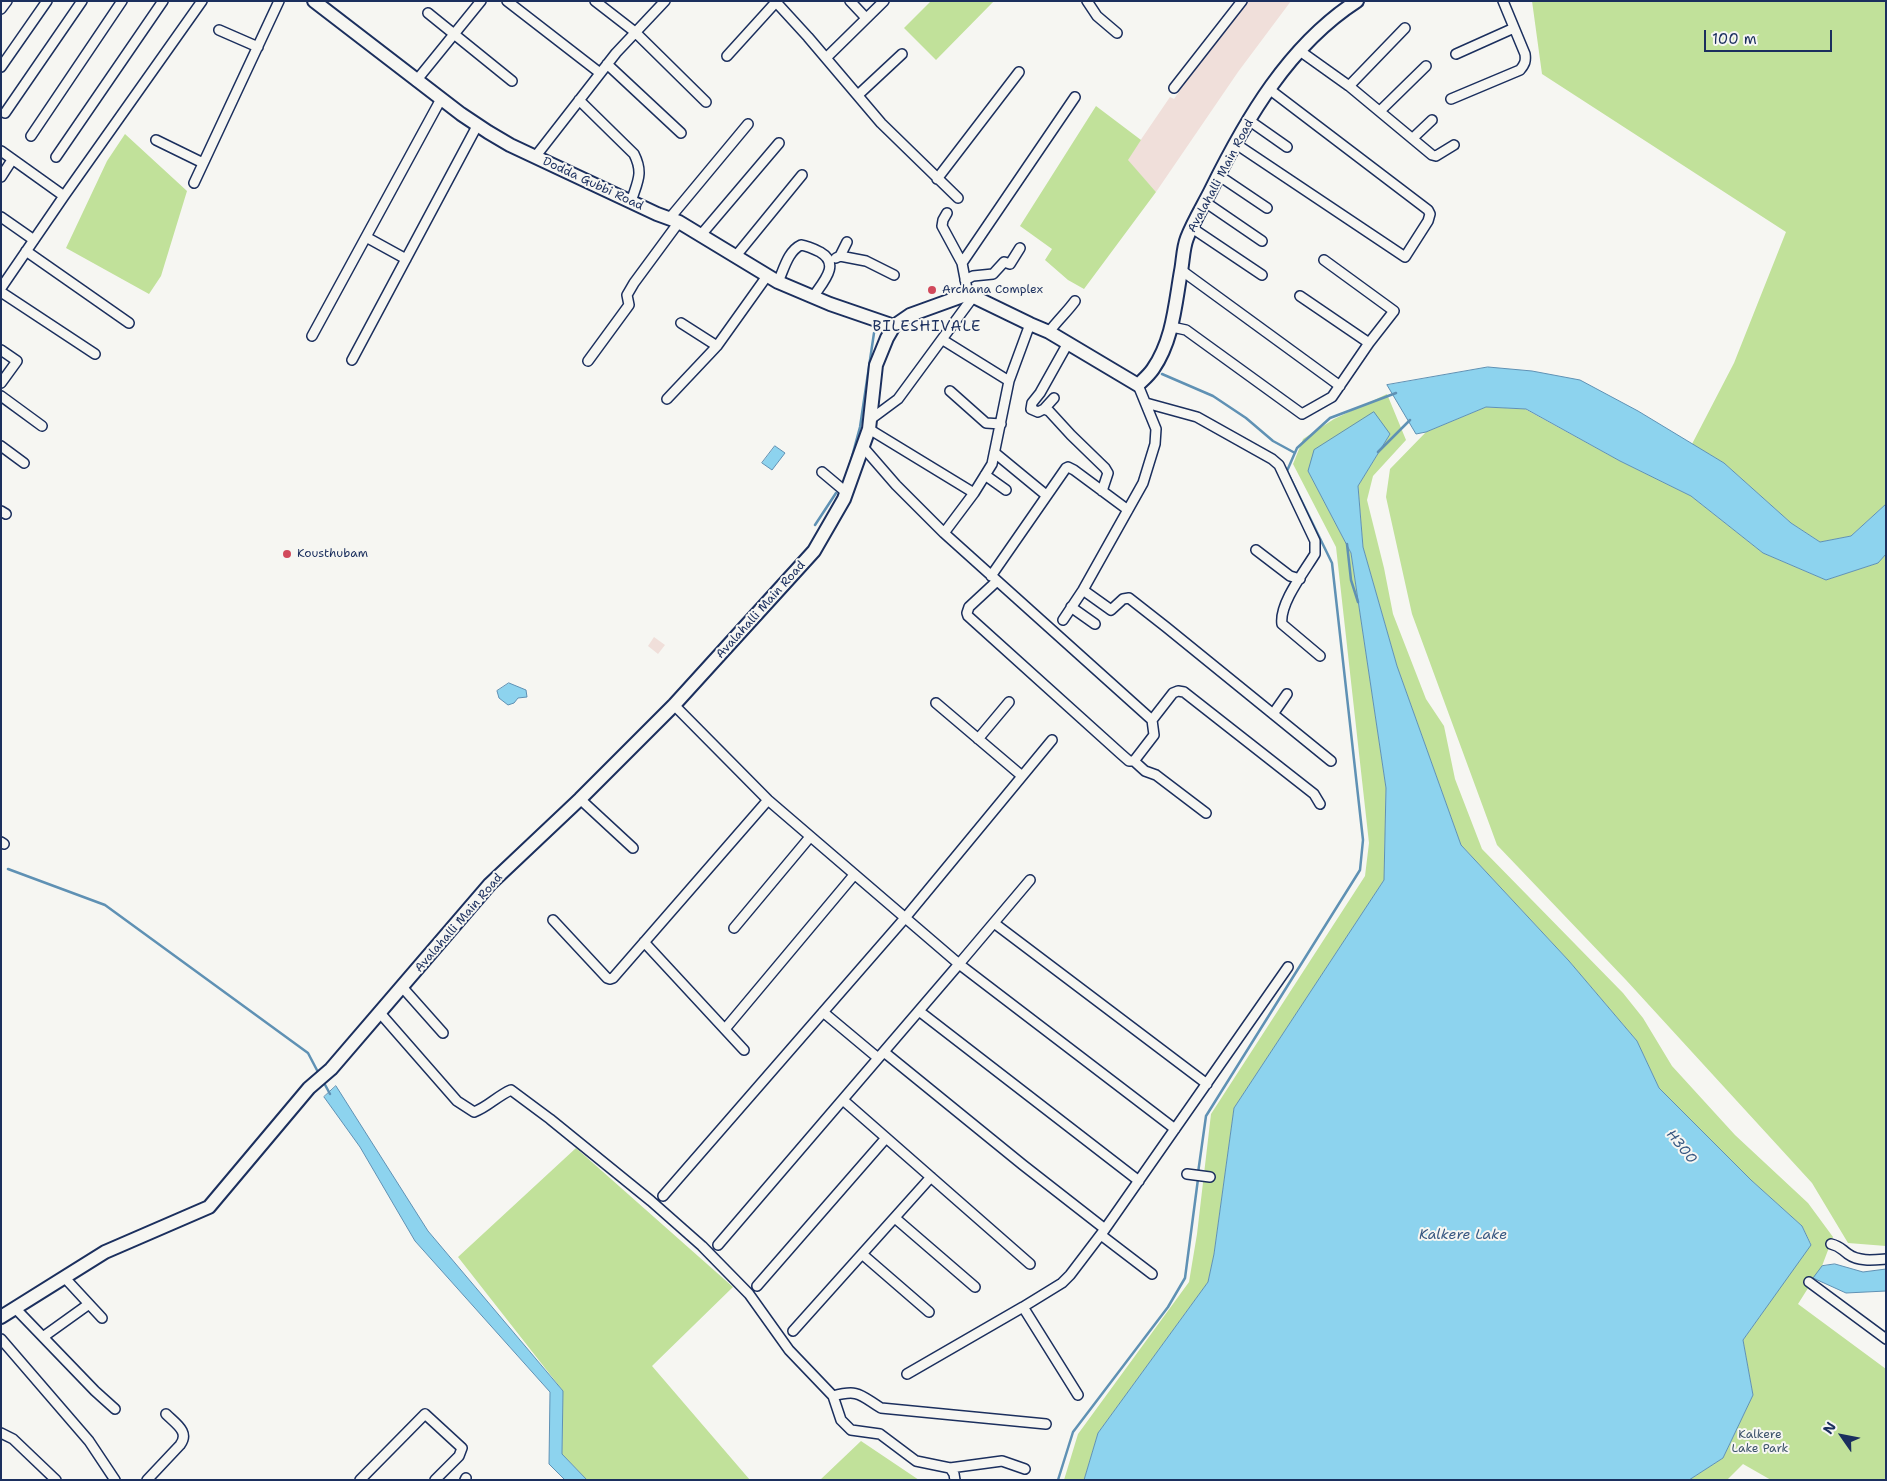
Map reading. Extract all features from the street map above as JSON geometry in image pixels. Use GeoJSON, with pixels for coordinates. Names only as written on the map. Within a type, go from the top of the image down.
{"type":"FeatureCollection","features":[{"type":"Feature","properties":{"kind":"main road","name":"Dodda Gubbi Road"},"geometry":{"type":"LineString","coordinates":[[314,1],[477,126],[510,145],[674,221],[772,279],[814,297],[894,326]]}},
{"type":"Feature","properties":{"kind":"main road","name":"Avalahalli Main Road"},"geometry":{"type":"LineString","coordinates":[[1138,385],[1153,370],[1165,347],[1172,328],[1187,239],[1218,175],[1268,89],[1317,32],[1339,13],[1357,1]]}},
{"type":"Feature","properties":{"kind":"main road"},"geometry":{"type":"LineString","coordinates":[[894,326],[910,315],[970,296],[1049,332],[1138,385]]}},
{"type":"Feature","properties":{"kind":"main road","name":"Avalahalli Main Road"},"geometry":{"type":"LineString","coordinates":[[1,1317],[105,1252],[209,1208],[309,1088],[331,1069],[403,988],[490,884],[580,799],[674,705],[814,551],[847,493],[870,424],[876,365],[894,326]]}},
{"type":"Feature","properties":{"kind":"street"},"geometry":{"type":"LineString","coordinates":[[1,9],[7,1]]}},
{"type":"Feature","properties":{"kind":"street"},"geometry":{"type":"LineString","coordinates":[[1,67],[47,1]]}},
{"type":"Feature","properties":{"kind":"street"},"geometry":{"type":"LineString","coordinates":[[5,113],[82,1]]}},
{"type":"Feature","properties":{"kind":"street"},"geometry":{"type":"LineString","coordinates":[[31,136],[122,1]]}},
{"type":"Feature","properties":{"kind":"street"},"geometry":{"type":"LineString","coordinates":[[56,156],[163,1]]}},
{"type":"Feature","properties":{"kind":"street"},"geometry":{"type":"LineString","coordinates":[[1,288],[202,1]]}},
{"type":"Feature","properties":{"kind":"street"},"geometry":{"type":"LineString","coordinates":[[194,183],[279,1]]}},
{"type":"Feature","properties":{"kind":"street"},"geometry":{"type":"LineString","coordinates":[[416,81],[482,1]]}},
{"type":"Feature","properties":{"kind":"street"},"geometry":{"type":"LineString","coordinates":[[507,1],[600,73]]}},
{"type":"Feature","properties":{"kind":"street"},"geometry":{"type":"LineString","coordinates":[[595,1],[635,32],[706,102]]}},
{"type":"Feature","properties":{"kind":"street"},"geometry":{"type":"LineString","coordinates":[[535,157],[607,64],[666,1]]}},
{"type":"Feature","properties":{"kind":"street"},"geometry":{"type":"LineString","coordinates":[[850,1],[866,18]]}},
{"type":"Feature","properties":{"kind":"street"},"geometry":{"type":"LineString","coordinates":[[826,58],[884,1]]}},
{"type":"Feature","properties":{"kind":"street"},"geometry":{"type":"LineString","coordinates":[[1087,1],[1097,16],[1117,33]]}},
{"type":"Feature","properties":{"kind":"street"},"geometry":{"type":"LineString","coordinates":[[1174,88],[1242,1]]}},
{"type":"Feature","properties":{"kind":"street"},"geometry":{"type":"LineString","coordinates":[[1451,99],[1520,70],[1524,65],[1526,61],[1524,54],[1503,1]]}},
{"type":"Feature","properties":{"kind":"street"},"geometry":{"type":"LineString","coordinates":[[727,56],[775,2],[881,122],[958,198]]}},
{"type":"Feature","properties":{"kind":"street"},"geometry":{"type":"LineString","coordinates":[[428,13],[512,80]]}},
{"type":"Feature","properties":{"kind":"street"},"geometry":{"type":"LineString","coordinates":[[1349,86],[1405,28]]}},
{"type":"Feature","properties":{"kind":"street"},"geometry":{"type":"LineString","coordinates":[[1456,54],[1514,28]]}},
{"type":"Feature","properties":{"kind":"street"},"geometry":{"type":"LineString","coordinates":[[219,30],[258,47]]}},
{"type":"Feature","properties":{"kind":"street"},"geometry":{"type":"LineString","coordinates":[[1300,51],[1349,86],[1434,156],[1454,145]]}},
{"type":"Feature","properties":{"kind":"street"},"geometry":{"type":"LineString","coordinates":[[858,95],[902,54]]}},
{"type":"Feature","properties":{"kind":"street"},"geometry":{"type":"LineString","coordinates":[[607,64],[681,133]]}},
{"type":"Feature","properties":{"kind":"street"},"geometry":{"type":"LineString","coordinates":[[1380,111],[1426,66]]}},
{"type":"Feature","properties":{"kind":"street"},"geometry":{"type":"LineString","coordinates":[[937,179],[1019,72]]}},
{"type":"Feature","properties":{"kind":"street"},"geometry":{"type":"LineString","coordinates":[[1236,144],[1405,257],[1428,221],[1430,214],[1428,210],[1268,89]]}},
{"type":"Feature","properties":{"kind":"street"},"geometry":{"type":"LineString","coordinates":[[962,263],[1074,97]]}},
{"type":"Feature","properties":{"kind":"street"},"geometry":{"type":"LineString","coordinates":[[312,336],[441,99]]}},
{"type":"Feature","properties":{"kind":"street"},"geometry":{"type":"LineString","coordinates":[[579,100],[634,154],[640,165],[631,202]]}},
{"type":"Feature","properties":{"kind":"street"},"geometry":{"type":"LineString","coordinates":[[1413,138],[1432,120]]}},
{"type":"Feature","properties":{"kind":"street"},"geometry":{"type":"LineString","coordinates":[[1250,121],[1287,147]]}},
{"type":"Feature","properties":{"kind":"street"},"geometry":{"type":"LineString","coordinates":[[588,361],[629,305],[627,295],[674,221],[748,124]]}},
{"type":"Feature","properties":{"kind":"street"},"geometry":{"type":"LineString","coordinates":[[352,360],[477,126]]}},
{"type":"Feature","properties":{"kind":"street"},"geometry":{"type":"LineString","coordinates":[[156,140],[203,164]]}},
{"type":"Feature","properties":{"kind":"street"},"geometry":{"type":"LineString","coordinates":[[700,236],[779,143]]}},
{"type":"Feature","properties":{"kind":"street"},"geometry":{"type":"LineString","coordinates":[[1,151],[64,196]]}},
{"type":"Feature","properties":{"kind":"street"},"geometry":{"type":"LineString","coordinates":[[1,177],[12,160]]}},
{"type":"Feature","properties":{"kind":"street"},"geometry":{"type":"LineString","coordinates":[[734,257],[802,175]]}},
{"type":"Feature","properties":{"kind":"street"},"geometry":{"type":"LineString","coordinates":[[1218,175],[1267,208]]}},
{"type":"Feature","properties":{"kind":"street"},"geometry":{"type":"LineString","coordinates":[[1205,202],[1262,242]]}},
{"type":"Feature","properties":{"kind":"street"},"geometry":{"type":"LineString","coordinates":[[947,213],[942,226],[962,263],[970,296],[943,340],[898,399],[870,424],[974,494]]}},
{"type":"Feature","properties":{"kind":"street"},"geometry":{"type":"LineString","coordinates":[[1,218],[34,240]]}},
{"type":"Feature","properties":{"kind":"street"},"geometry":{"type":"LineString","coordinates":[[1192,228],[1262,274]]}},
{"type":"Feature","properties":{"kind":"street"},"geometry":{"type":"LineString","coordinates":[[366,237],[406,259]]}},
{"type":"Feature","properties":{"kind":"street"},"geometry":{"type":"LineString","coordinates":[[830,263],[840,256],[847,242]]}},
{"type":"Feature","properties":{"kind":"street"},"geometry":{"type":"LineString","coordinates":[[667,399],[717,346],[790,254],[801,245],[814,249],[826,256],[830,263],[831,268],[814,297]]}},
{"type":"Feature","properties":{"kind":"street"},"geometry":{"type":"LineString","coordinates":[[965,280],[973,276],[993,274],[1004,262],[1010,264],[1020,248]]}},
{"type":"Feature","properties":{"kind":"street"},"geometry":{"type":"LineString","coordinates":[[26,251],[129,323]]}},
{"type":"Feature","properties":{"kind":"street"},"geometry":{"type":"LineString","coordinates":[[840,256],[866,261],[894,275]]}},
{"type":"Feature","properties":{"kind":"street"},"geometry":{"type":"LineString","coordinates":[[1172,328],[1186,330],[1302,414],[1332,397],[1369,343],[1394,311],[1324,260]]}},
{"type":"Feature","properties":{"kind":"street"},"geometry":{"type":"LineString","coordinates":[[1,270],[9,276]]}},
{"type":"Feature","properties":{"kind":"street"},"geometry":{"type":"LineString","coordinates":[[1182,270],[1340,386]]}},
{"type":"Feature","properties":{"kind":"street"},"geometry":{"type":"LineString","coordinates":[[1,292],[95,354]]}},
{"type":"Feature","properties":{"kind":"street"},"geometry":{"type":"LineString","coordinates":[[1300,296],[1369,343]]}},
{"type":"Feature","properties":{"kind":"street"},"geometry":{"type":"LineString","coordinates":[[1049,332],[1075,301]]}},
{"type":"Feature","properties":{"kind":"street"},"geometry":{"type":"LineString","coordinates":[[681,323],[717,346]]}},
{"type":"Feature","properties":{"kind":"street"},"geometry":{"type":"LineString","coordinates":[[944,534],[974,494],[992,464],[1009,381],[1030,324]]}},
{"type":"Feature","properties":{"kind":"street"},"geometry":{"type":"LineString","coordinates":[[943,340],[1009,381]]}},
{"type":"Feature","properties":{"kind":"street"},"geometry":{"type":"LineString","coordinates":[[1054,398],[1044,409],[1038,412],[1031,409],[1032,403],[1040,393],[1068,343]]}},
{"type":"Feature","properties":{"kind":"street"},"geometry":{"type":"LineString","coordinates":[[1,350],[16,361],[1,384]]}},
{"type":"Feature","properties":{"kind":"street"},"geometry":{"type":"LineString","coordinates":[[1063,620],[1083,590],[1143,483],[1155,444],[1156,429],[1138,385]]}},
{"type":"Feature","properties":{"kind":"street"},"geometry":{"type":"LineString","coordinates":[[950,391],[986,423],[1001,424]]}},
{"type":"Feature","properties":{"kind":"street"},"geometry":{"type":"LineString","coordinates":[[1,396],[42,426]]}},
{"type":"Feature","properties":{"kind":"street"},"geometry":{"type":"LineString","coordinates":[[1146,403],[1197,417],[1272,459],[1279,465],[1315,541],[1316,547],[1315,554],[1283,610],[1282,624],[1320,656]]}},
{"type":"Feature","properties":{"kind":"street"},"geometry":{"type":"LineString","coordinates":[[1044,409],[1105,468],[1108,473],[1102,491]]}},
{"type":"Feature","properties":{"kind":"street"},"geometry":{"type":"LineString","coordinates":[[1,446],[24,463]]}},
{"type":"Feature","properties":{"kind":"street"},"geometry":{"type":"LineString","coordinates":[[863,447],[896,485],[944,534],[1152,720],[1154,735],[1134,761]]}},
{"type":"Feature","properties":{"kind":"street"},"geometry":{"type":"LineString","coordinates":[[995,453],[1046,495]]}},
{"type":"Feature","properties":{"kind":"street"},"geometry":{"type":"LineString","coordinates":[[1128,510],[1068,467],[1063,470],[994,579],[969,607],[967,613],[968,616],[1121,754],[1134,761],[1145,771],[1156,774],[1206,814]]}},
{"type":"Feature","properties":{"kind":"street"},"geometry":{"type":"LineString","coordinates":[[822,472],[847,493]]}},
{"type":"Feature","properties":{"kind":"street"},"geometry":{"type":"LineString","coordinates":[[985,475],[1006,490]]}},
{"type":"Feature","properties":{"kind":"street"},"geometry":{"type":"LineString","coordinates":[[1256,550],[1290,576],[1300,579]]}},
{"type":"Feature","properties":{"kind":"street"},"geometry":{"type":"LineString","coordinates":[[1083,590],[1111,610],[1122,599],[1129,598],[1331,761]]}},
{"type":"Feature","properties":{"kind":"street"},"geometry":{"type":"LineString","coordinates":[[1072,607],[1095,624]]}},
{"type":"Feature","properties":{"kind":"street"},"geometry":{"type":"LineString","coordinates":[[1152,720],[1173,693],[1178,691],[1184,692],[1314,794],[1320,804]]}},
{"type":"Feature","properties":{"kind":"street"},"geometry":{"type":"LineString","coordinates":[[1272,714],[1287,694]]}},
{"type":"Feature","properties":{"kind":"street"},"geometry":{"type":"LineString","coordinates":[[978,739],[1009,702]]}},
{"type":"Feature","properties":{"kind":"street"},"geometry":{"type":"LineString","coordinates":[[936,703],[1022,776]]}},
{"type":"Feature","properties":{"kind":"street"},"geometry":{"type":"LineString","coordinates":[[674,705],[768,800],[959,964],[1176,1129]]}},
{"type":"Feature","properties":{"kind":"street"},"geometry":{"type":"LineString","coordinates":[[663,1196],[905,918],[1052,740]]}},
{"type":"Feature","properties":{"kind":"street"},"geometry":{"type":"LineString","coordinates":[[580,799],[633,848]]}},
{"type":"Feature","properties":{"kind":"street"},"geometry":{"type":"LineString","coordinates":[[553,920],[610,979],[613,978],[768,800]]}},
{"type":"Feature","properties":{"kind":"street"},"geometry":{"type":"LineString","coordinates":[[734,928],[810,837]]}},
{"type":"Feature","properties":{"kind":"street"},"geometry":{"type":"LineString","coordinates":[[725,1029],[854,875]]}},
{"type":"Feature","properties":{"kind":"street"},"geometry":{"type":"LineString","coordinates":[[718,1245],[1030,880]]}},
{"type":"Feature","properties":{"kind":"street"},"geometry":{"type":"LineString","coordinates":[[994,923],[1207,1084]]}},
{"type":"Feature","properties":{"kind":"street"},"geometry":{"type":"LineString","coordinates":[[644,942],[744,1050]]}},
{"type":"Feature","properties":{"kind":"street"},"geometry":{"type":"LineString","coordinates":[[907,1374],[1062,1283],[1070,1275],[1176,1129],[1288,967]]}},
{"type":"Feature","properties":{"kind":"street"},"geometry":{"type":"LineString","coordinates":[[403,988],[443,1033]]}},
{"type":"Feature","properties":{"kind":"street"},"geometry":{"type":"LineString","coordinates":[[919,1011],[1139,1181]]}},
{"type":"Feature","properties":{"kind":"street"},"geometry":{"type":"LineString","coordinates":[[823,1012],[1023,1165],[1152,1274]]}},
{"type":"Feature","properties":{"kind":"street"},"geometry":{"type":"LineString","coordinates":[[380,1013],[465,1107],[474,1112],[484,1108],[492,1100],[511,1090],[550,1119],[651,1201],[702,1246],[748,1294],[789,1350],[833,1396],[840,1420],[851,1430],[880,1434],[916,1461],[950,1468],[1002,1461],[1025,1469]]}},
{"type":"Feature","properties":{"kind":"street"},"geometry":{"type":"LineString","coordinates":[[842,1100],[1030,1264]]}},
{"type":"Feature","properties":{"kind":"street"},"geometry":{"type":"LineString","coordinates":[[757,1286],[886,1138]]}},
{"type":"Feature","properties":{"kind":"street"},"geometry":{"type":"LineString","coordinates":[[794,1330],[931,1177]]}},
{"type":"Feature","properties":{"kind":"street"},"geometry":{"type":"LineString","coordinates":[[895,1218],[975,1287]]}},
{"type":"Feature","properties":{"kind":"street"},"geometry":{"type":"LineString","coordinates":[[1831,1244],[1841,1246],[1848,1254],[1860,1260],[1886,1259]]}},
{"type":"Feature","properties":{"kind":"street"},"geometry":{"type":"LineString","coordinates":[[862,1254],[929,1312]]}},
{"type":"Feature","properties":{"kind":"street"},"geometry":{"type":"LineString","coordinates":[[64,1277],[102,1318]]}},
{"type":"Feature","properties":{"kind":"street"},"geometry":{"type":"LineString","coordinates":[[1809,1282],[1886,1339]]}},
{"type":"Feature","properties":{"kind":"street"},"geometry":{"type":"LineString","coordinates":[[43,1337],[90,1304]]}},
{"type":"Feature","properties":{"kind":"street"},"geometry":{"type":"LineString","coordinates":[[1023,1306],[1078,1395]]}},
{"type":"Feature","properties":{"kind":"street"},"geometry":{"type":"LineString","coordinates":[[16,1308],[115,1409]]}},
{"type":"Feature","properties":{"kind":"street"},"geometry":{"type":"LineString","coordinates":[[1,1339],[89,1441],[115,1480]]}},
{"type":"Feature","properties":{"kind":"street"},"geometry":{"type":"LineString","coordinates":[[833,1396],[853,1392],[862,1395],[881,1408],[1046,1424]]}},
{"type":"Feature","properties":{"kind":"street"},"geometry":{"type":"LineString","coordinates":[[147,1480],[184,1439],[184,1432],[166,1414]]}},
{"type":"Feature","properties":{"kind":"street"},"geometry":{"type":"LineString","coordinates":[[360,1480],[425,1414],[462,1448],[458,1456],[435,1480]]}},
{"type":"Feature","properties":{"kind":"street"},"geometry":{"type":"LineString","coordinates":[[1,1433],[13,1439],[56,1480]]}},
{"type":"Feature","properties":{"kind":"street"},"geometry":{"type":"LineString","coordinates":[[950,1468],[955,1480]]}},
{"type":"Feature","properties":{"kind":"shaded area"},"geometry":{"type":"Polygon","coordinates":[[[1248,1],[1291,1],[1238,72],[1156,192],[1127,160],[1170,97],[1174,99],[1208,50],[1248,1]]]}},
{"type":"Feature","properties":{"kind":"shaded area"},"geometry":{"type":"Polygon","coordinates":[[[654,637],[665,645],[658,654],[648,646],[654,637]]]}},
{"type":"Feature","properties":{"kind":"green space"},"geometry":{"type":"Polygon","coordinates":[[[931,1],[994,1],[936,60],[904,28],[931,1]]]}},
{"type":"Feature","properties":{"kind":"green space"},"geometry":{"type":"Polygon","coordinates":[[[1532,1],[1886,1],[1886,504],[1851,536],[1820,542],[1791,523],[1724,463],[1692,444],[1734,363],[1786,232],[1542,74],[1532,1]]]}},
{"type":"Feature","properties":{"kind":"green space"},"geometry":{"type":"Polygon","coordinates":[[[1096,106],[1141,140],[1128,160],[1156,192],[1084,289],[1068,280],[1045,260],[1052,249],[1020,226],[1096,106]]]}},
{"type":"Feature","properties":{"kind":"green space"},"geometry":{"type":"Polygon","coordinates":[[[125,134],[187,191],[161,276],[149,294],[66,248],[107,161],[125,134]]]}},
{"type":"Feature","properties":{"kind":"green space","name":"Kalkere Lake Park"},"geometry":{"type":"Polygon","coordinates":[[[1387,394],[1406,440],[1373,476],[1367,500],[1393,614],[1426,699],[1444,726],[1455,779],[1482,849],[1623,993],[1643,1018],[1672,1066],[1735,1135],[1808,1203],[1833,1237],[1822,1266],[1798,1304],[1886,1369],[1886,1480],[1771,1480],[1743,1464],[1727,1480],[1689,1480],[1723,1458],[1753,1395],[1743,1340],[1811,1244],[1802,1226],[1751,1180],[1659,1088],[1637,1041],[1569,961],[1461,845],[1397,666],[1363,547],[1358,486],[1390,434],[1308,471],[1351,553],[1386,788],[1384,880],[1234,1108],[1214,1254],[1208,1282],[1098,1433],[1084,1480],[1064,1480],[1078,1434],[1189,1282],[1197,1234],[1211,1114],[1365,876],[1369,843],[1336,547],[1293,464],[1303,439],[1334,419],[1387,394]]]}},
{"type":"Feature","properties":{"kind":"green space"},"geometry":{"type":"Polygon","coordinates":[[[1486,407],[1525,409],[1620,461],[1691,496],[1763,553],[1826,580],[1878,563],[1886,554],[1886,1246],[1848,1243],[1812,1183],[1626,980],[1497,845],[1412,614],[1386,497],[1390,469],[1426,432],[1486,407]]]}},
{"type":"Feature","properties":{"kind":"green space"},"geometry":{"type":"Polygon","coordinates":[[[576,1148],[733,1287],[652,1366],[750,1480],[587,1480],[562,1454],[563,1391],[458,1257],[576,1148]]]}},
{"type":"Feature","properties":{"kind":"green space"},"geometry":{"type":"Polygon","coordinates":[[[861,1441],[919,1480],[820,1480],[861,1441]]]}},
{"type":"Feature","properties":{"kind":"water"},"geometry":{"type":"Polygon","coordinates":[[[1488,367],[1532,371],[1580,380],[1638,411],[1724,463],[1791,523],[1820,542],[1851,536],[1886,504],[1886,554],[1878,563],[1826,580],[1763,553],[1691,496],[1620,461],[1526,409],[1486,407],[1426,432],[1416,434],[1387,385],[1488,367]]]}},
{"type":"Feature","properties":{"kind":"water","name":"Kalkere Lake"},"geometry":{"type":"Polygon","coordinates":[[[1374,412],[1390,434],[1358,486],[1363,547],[1397,666],[1461,845],[1569,961],[1637,1041],[1659,1088],[1751,1180],[1802,1226],[1811,1245],[1743,1340],[1753,1395],[1723,1458],[1689,1480],[1084,1480],[1098,1433],[1208,1282],[1214,1254],[1234,1108],[1384,880],[1386,788],[1351,553],[1308,471],[1314,450],[1374,412]]]}},
{"type":"Feature","properties":{"kind":"water"},"geometry":{"type":"Polygon","coordinates":[[[775,446],[785,453],[772,470],[762,463],[775,446]]]}},
{"type":"Feature","properties":{"kind":"water"},"geometry":{"type":"Polygon","coordinates":[[[509,683],[526,690],[527,697],[518,698],[514,703],[508,705],[499,698],[497,691],[509,683]]]}},
{"type":"Feature","properties":{"kind":"water"},"geometry":{"type":"Polygon","coordinates":[[[336,1086],[428,1231],[563,1391],[562,1454],[587,1480],[565,1480],[549,1464],[550,1392],[415,1241],[360,1147],[324,1097],[336,1086]]]}},
{"type":"Feature","properties":{"kind":"water"},"geometry":{"type":"Polygon","coordinates":[[[1835,1264],[1863,1272],[1886,1269],[1886,1291],[1846,1293],[1813,1278],[1822,1266],[1835,1264]]]}},
{"type":"Feature","properties":{"kind":"waterway"},"geometry":{"type":"LineString","coordinates":[[850,464],[860,427],[874,333]]}},
{"type":"Feature","properties":{"kind":"waterway"},"geometry":{"type":"LineString","coordinates":[[1162,374],[1213,396],[1246,418],[1273,441],[1295,453]]}},
{"type":"Feature","properties":{"kind":"waterway"},"geometry":{"type":"LineString","coordinates":[[1198,1173],[1206,1116],[1360,870],[1363,840],[1332,563],[1287,471],[1297,448],[1330,418],[1396,393]]}},
{"type":"Feature","properties":{"kind":"waterway"},"geometry":{"type":"LineString","coordinates":[[1378,452],[1410,420]]}},
{"type":"Feature","properties":{"kind":"waterway"},"geometry":{"type":"LineString","coordinates":[[815,525],[836,493]]}},
{"type":"Feature","properties":{"kind":"waterway"},"geometry":{"type":"LineString","coordinates":[[1347,544],[1351,580],[1358,602]]}},
{"type":"Feature","properties":{"kind":"waterway"},"geometry":{"type":"LineString","coordinates":[[8,869],[105,905],[308,1053],[319,1074]]}},
{"type":"Feature","properties":{"kind":"waterway"},"geometry":{"type":"LineString","coordinates":[[323,1081],[330,1094]]}},
{"type":"Feature","properties":{"kind":"waterway"},"geometry":{"type":"LineString","coordinates":[[1058,1480],[1073,1432],[1168,1307],[1185,1278],[1198,1179]]}},
{"type":"Feature","properties":{"kind":"place","name":"Archana Complex"},"geometry":{"type":"Point","coordinates":[932,290]}},
{"type":"Feature","properties":{"kind":"place","name":"Kousthubam"},"geometry":{"type":"Point","coordinates":[287,554]}},
{"type":"Feature","properties":{"kind":"district","name":"BILESHIVALE"},"geometry":{"type":"Point","coordinates":[927,327]}},
{"type":"Feature","properties":{"kind":"water label","name":"H300"},"geometry":{"type":"Point","coordinates":[1681,1147]}}]}
